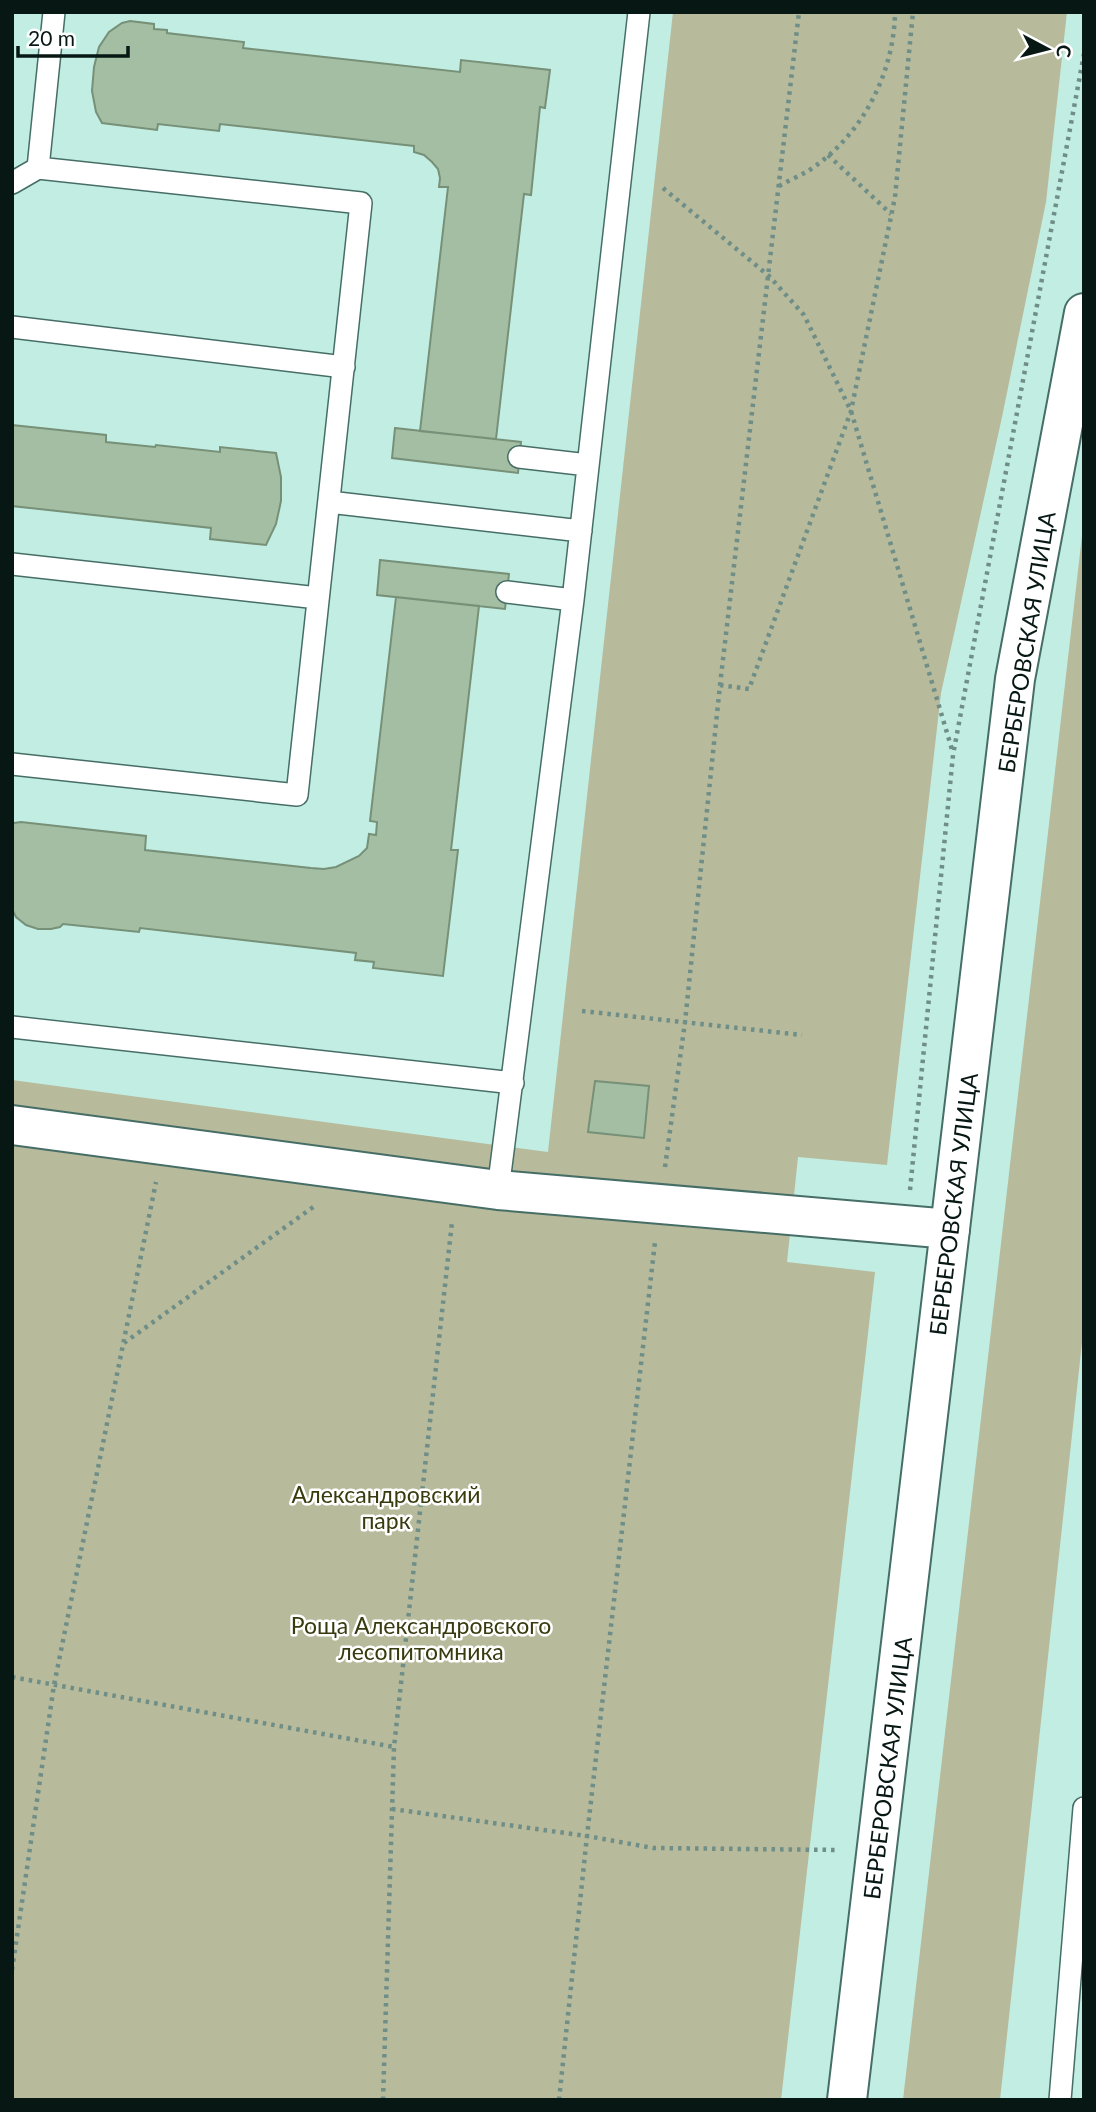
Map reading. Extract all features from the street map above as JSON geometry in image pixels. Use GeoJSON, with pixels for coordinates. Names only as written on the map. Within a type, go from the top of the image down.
{"type":"FeatureCollection","features":[{"type":"Feature","properties":{"kind":"street","name":"БЕРБЕРОВСКАЯ УЛИЦА"},"geometry":{"type":"LineString","coordinates":[[847,2100],[1015,679],[1084,313]]}},
{"type":"Feature","properties":{"kind":"street"},"geometry":{"type":"LineString","coordinates":[[12,1125],[498,1190],[950,1229]]}},
{"type":"Feature","properties":{"kind":"lane"},"geometry":{"type":"LineString","coordinates":[[38,168],[54,12]]}},
{"type":"Feature","properties":{"kind":"lane"},"geometry":{"type":"LineString","coordinates":[[498,1190],[573,600],[639,12]]}},
{"type":"Feature","properties":{"kind":"lane"},"geometry":{"type":"LineString","coordinates":[[12,183],[38,168],[361,203],[297,795],[12,764]]}},
{"type":"Feature","properties":{"kind":"lane"},"geometry":{"type":"LineString","coordinates":[[12,327],[344,367]]}},
{"type":"Feature","properties":{"kind":"lane"},"geometry":{"type":"LineString","coordinates":[[519,457],[588,465]]}},
{"type":"Feature","properties":{"kind":"lane"},"geometry":{"type":"LineString","coordinates":[[329,502],[581,531]]}},
{"type":"Feature","properties":{"kind":"lane"},"geometry":{"type":"LineString","coordinates":[[12,564],[318,598]]}},
{"type":"Feature","properties":{"kind":"lane"},"geometry":{"type":"LineString","coordinates":[[507,592],[573,600]]}},
{"type":"Feature","properties":{"kind":"lane"},"geometry":{"type":"LineString","coordinates":[[12,1027],[513,1083]]}},
{"type":"Feature","properties":{"kind":"lane"},"geometry":{"type":"LineString","coordinates":[[1060,2100],[1081,1872],[1084,1808]]}},
{"type":"Feature","properties":{"kind":"path"},"geometry":{"type":"LineString","coordinates":[[559,2100],[659,1205],[685,1022],[720,685],[799,12]]}},
{"type":"Feature","properties":{"kind":"path"},"geometry":{"type":"LineString","coordinates":[[779,186],[809,170],[835,150],[858,124],[875,96],[888,64],[895,31],[895,12]]}},
{"type":"Feature","properties":{"kind":"path"},"geometry":{"type":"LineString","coordinates":[[720,685],[749,689],[851,411],[895,197],[913,12]]}},
{"type":"Feature","properties":{"kind":"path"},"geometry":{"type":"LineString","coordinates":[[828,155],[892,215]]}},
{"type":"Feature","properties":{"kind":"path"},"geometry":{"type":"LineString","coordinates":[[663,188],[769,276],[804,315],[851,411],[953,755]]}},
{"type":"Feature","properties":{"kind":"path"},"geometry":{"type":"LineString","coordinates":[[582,1011],[802,1035]]}},
{"type":"Feature","properties":{"kind":"path"},"geometry":{"type":"LineString","coordinates":[[12,1970],[54,1685],[163,1146]]}},
{"type":"Feature","properties":{"kind":"path"},"geometry":{"type":"LineString","coordinates":[[123,1343],[361,1172]]}},
{"type":"Feature","properties":{"kind":"path"},"geometry":{"type":"LineString","coordinates":[[383,2100],[394,1747],[457,1185]]}},
{"type":"Feature","properties":{"kind":"path"},"geometry":{"type":"LineString","coordinates":[[12,1677],[394,1747]]}},
{"type":"Feature","properties":{"kind":"path"},"geometry":{"type":"LineString","coordinates":[[392,1809],[587,1836],[653,1848],[877,1851]]}},
{"type":"Feature","properties":{"kind":"green space","name":"Александровский парк"},"geometry":{"type":"Polygon","coordinates":[[[673,12],[1067,12],[1046,202],[941,693],[887,1165],[798,1157],[787,1262],[875,1272],[781,2100],[12,2100],[12,1080],[548,1152],[673,12]]]}},
{"type":"Feature","properties":{"kind":"green space"},"geometry":{"type":"Polygon","coordinates":[[[1084,518],[1084,1324],[1000,2100],[903,2100],[1084,518]]]}},
{"type":"Feature","properties":{"kind":"building"},"geometry":{"type":"Polygon","coordinates":[[[130,21],[154,24],[154,29],[167,30],[167,33],[244,42],[243,48],[460,72],[461,60],[550,70],[545,108],[540,107],[531,195],[524,194],[496,439],[420,431],[448,187],[439,187],[438,169],[432,162],[424,155],[414,152],[414,146],[220,124],[219,131],[158,124],[157,130],[102,123],[96,112],[92,91],[99,47],[109,32],[130,21]]]}},
{"type":"Feature","properties":{"kind":"building"},"geometry":{"type":"Polygon","coordinates":[[[12,425],[106,435],[106,442],[220,452],[220,447],[276,453],[281,477],[281,501],[276,524],[266,545],[210,539],[211,528],[12,506],[12,425]]]}},
{"type":"Feature","properties":{"kind":"building"},"geometry":{"type":"Polygon","coordinates":[[[395,428],[521,442],[518,473],[392,458],[395,428]]]}},
{"type":"Feature","properties":{"kind":"building"},"geometry":{"type":"Polygon","coordinates":[[[380,560],[509,574],[505,609],[377,595],[380,560]]]}},
{"type":"Feature","properties":{"kind":"building"},"geometry":{"type":"Polygon","coordinates":[[[396,597],[479,606],[451,850],[458,850],[443,976],[373,968],[374,962],[355,960],[356,953],[140,928],[139,932],[63,924],[51,929],[38,929],[26,925],[16,917],[12,909],[14,823],[146,836],[145,850],[311,868],[336,867],[359,856],[367,848],[369,834],[376,835],[377,822],[370,821],[396,597]]]}},
{"type":"Feature","properties":{"kind":"building"},"geometry":{"type":"Polygon","coordinates":[[[595,1081],[649,1086],[644,1138],[588,1132],[595,1081]]]}},
{"type":"Feature","properties":{"kind":"park label","name":"Роща Александровского лесопитомника"},"geometry":{"type":"Point","coordinates":[421,1638]}}]}
